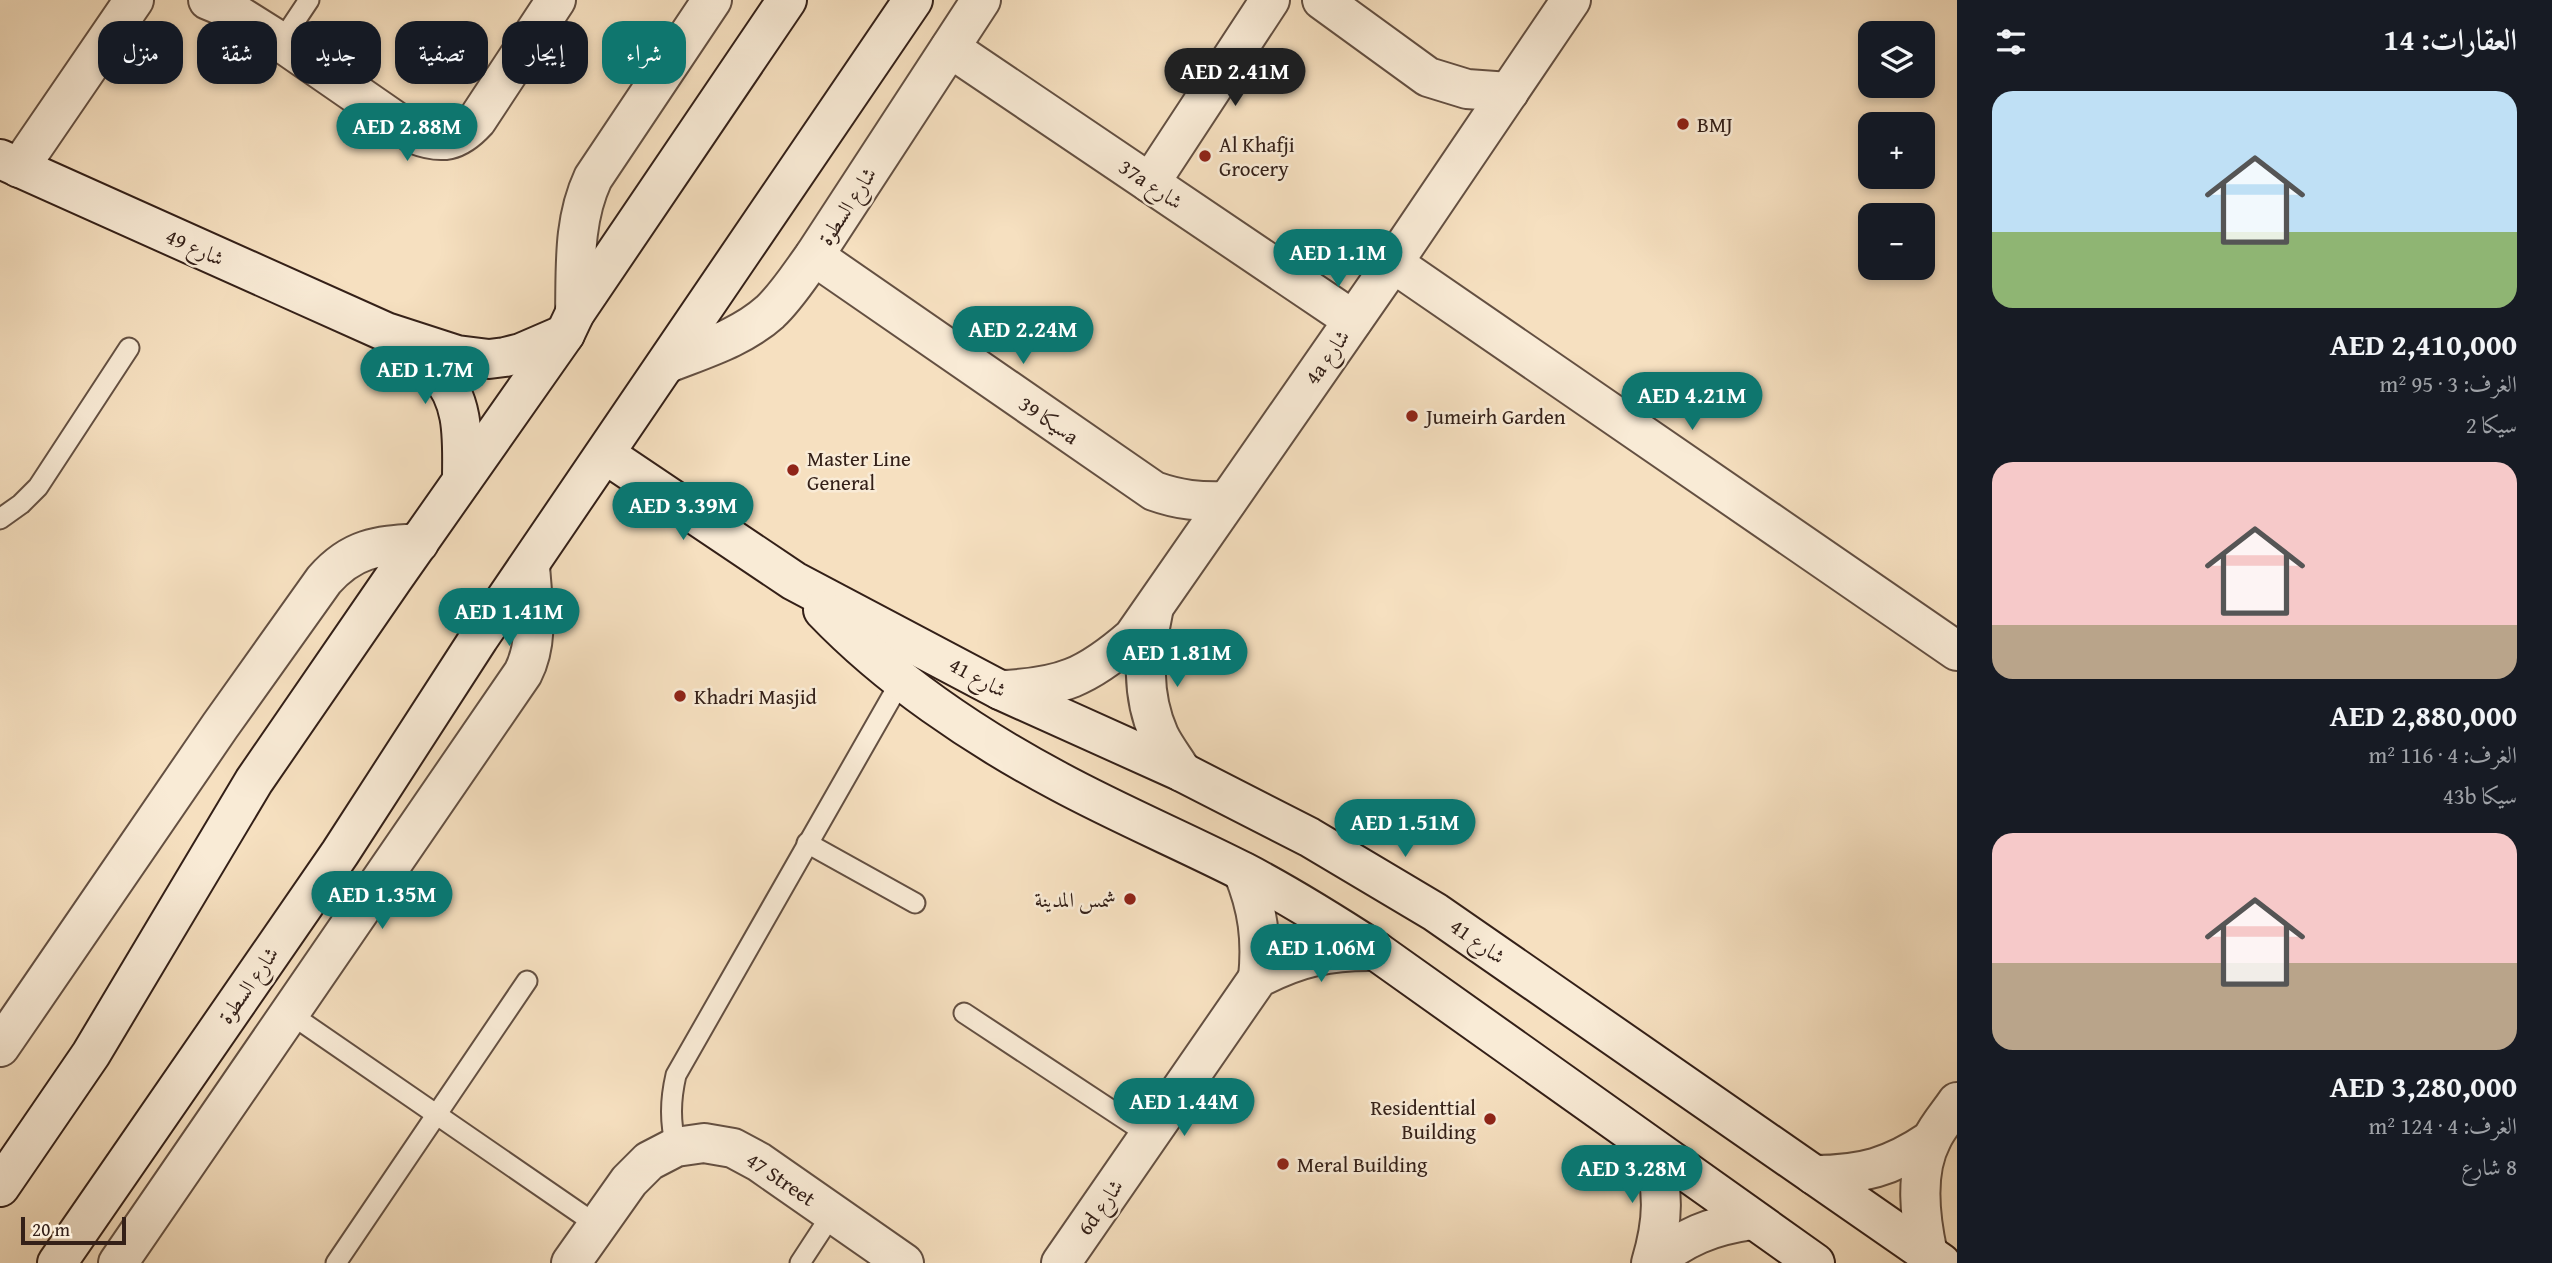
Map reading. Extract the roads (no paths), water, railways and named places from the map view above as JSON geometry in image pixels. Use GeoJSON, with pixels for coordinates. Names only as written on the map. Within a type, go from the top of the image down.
{"type":"FeatureCollection","features":[{"type":"Feature","properties":{"kind":"street"},"geometry":{"type":"LineString","coordinates":[[9,164],[134,0]]}},
{"type":"Feature","properties":{"kind":"street"},"geometry":{"type":"LineString","coordinates":[[208,0],[225,7],[281,42],[414,134],[431,141],[449,140],[465,133],[477,120],[556,0]]}},
{"type":"Feature","properties":{"kind":"street"},"geometry":{"type":"LineString","coordinates":[[570,323],[576,237],[588,187],[712,0]]}},
{"type":"Feature","properties":{"kind":"street"},"geometry":{"type":"LineString","coordinates":[[0,1187],[91,1054],[254,781],[570,323],[787,0]]}},
{"type":"Feature","properties":{"kind":"street","name":"شارع السطوة"},"geometry":{"type":"LineString","coordinates":[[57,1263],[340,853],[479,638],[913,0]]}},
{"type":"Feature","properties":{"kind":"street","name":"شارع السطوة"},"geometry":{"type":"LineString","coordinates":[[668,363],[738,335],[755,324],[785,296],[981,0]]}},
{"type":"Feature","properties":{"kind":"street"},"geometry":{"type":"LineString","coordinates":[[1150,183],[1270,0]]}},
{"type":"Feature","properties":{"kind":"street"},"geometry":{"type":"LineString","coordinates":[[1322,0],[1428,76],[1467,89],[1509,92]]}},
{"type":"Feature","properties":{"kind":"street","name":"4a شارع"},"geometry":{"type":"LineString","coordinates":[[1000,690],[1037,688],[1073,679],[1105,662],[1133,637],[1393,263],[1571,0]]}},
{"type":"Feature","properties":{"kind":"street","name":"37a شارع"},"geometry":{"type":"LineString","coordinates":[[950,48],[1353,320]]}},
{"type":"Feature","properties":{"kind":"street","name":"شارع 49"},"geometry":{"type":"LineString","coordinates":[[9,164],[391,334],[457,355],[489,359],[521,353],[570,323]]}},
{"type":"Feature","properties":{"kind":"street","name":"سيكا 39a"},"geometry":{"type":"LineString","coordinates":[[814,256],[1143,485],[1178,499],[1227,501]]}},
{"type":"Feature","properties":{"kind":"street"},"geometry":{"type":"LineString","coordinates":[[1393,263],[1957,651]]}},
{"type":"Feature","properties":{"kind":"street","name":"شارع 49"},"geometry":{"type":"LineString","coordinates":[[391,334],[447,384],[454,399],[461,431],[462,480]]}},
{"type":"Feature","properties":{"kind":"street","name":"شارع 41"},"geometry":{"type":"LineString","coordinates":[[605,454],[794,581],[1000,690],[1182,772],[1309,837],[1435,912],[1935,1258]]}},
{"type":"Feature","properties":{"kind":"street"},"geometry":{"type":"LineString","coordinates":[[0,1046],[212,737],[324,580],[337,566],[371,548],[419,543]]}},
{"type":"Feature","properties":{"kind":"street"},"geometry":{"type":"LineString","coordinates":[[132,1258],[289,1013],[523,673],[534,639],[530,565]]}},
{"type":"Feature","properties":{"kind":"street","name":"شارع 41"},"geometry":{"type":"LineString","coordinates":[[794,581],[855,641],[972,730],[1057,781],[1243,872],[1312,909],[1376,951],[1815,1263]]}},
{"type":"Feature","properties":{"kind":"street","name":"4a شارع"},"geometry":{"type":"LineString","coordinates":[[1153,610],[1145,650],[1147,694],[1159,735],[1182,772]]}},
{"type":"Feature","properties":{"kind":"street"},"geometry":{"type":"LineString","coordinates":[[1243,872],[1253,896],[1259,923],[1261,951],[1258,978]]}},
{"type":"Feature","properties":{"kind":"street","name":"6d شارع"},"geometry":{"type":"LineString","coordinates":[[1061,1263],[1258,978],[1285,964],[1315,955],[1346,950],[1376,951]]}},
{"type":"Feature","properties":{"kind":"street"},"geometry":{"type":"LineString","coordinates":[[1935,1258],[1922,1226],[1920,1197],[1923,1168],[1931,1140],[1957,1102]]}},
{"type":"Feature","properties":{"kind":"street"},"geometry":{"type":"LineString","coordinates":[[1814,1175],[1845,1175],[1876,1170],[1905,1157],[1931,1140]]}},
{"type":"Feature","properties":{"kind":"street","name":"47 Street"},"geometry":{"type":"LineString","coordinates":[[571,1263],[629,1181],[649,1161],[676,1147],[704,1143],[733,1148],[759,1162],[904,1263]]}},
{"type":"Feature","properties":{"kind":"street"},"geometry":{"type":"LineString","coordinates":[[1651,1148],[1660,1177],[1662,1206],[1659,1235],[1651,1263]]}},
{"type":"Feature","properties":{"kind":"street"},"geometry":{"type":"LineString","coordinates":[[1651,1263],[1673,1246],[1698,1233],[1724,1224],[1752,1220]]}},
{"type":"Feature","properties":{"kind":"lane"},"geometry":{"type":"LineString","coordinates":[[281,42],[309,0]]}},
{"type":"Feature","properties":{"kind":"lane"},"geometry":{"type":"LineString","coordinates":[[0,519],[38,487],[129,348]]}},
{"type":"Feature","properties":{"kind":"lane"},"geometry":{"type":"LineString","coordinates":[[676,1147],[670,1124],[670,1099],[676,1075],[902,679]]}},
{"type":"Feature","properties":{"kind":"lane"},"geometry":{"type":"LineString","coordinates":[[807,843],[915,903]]}},
{"type":"Feature","properties":{"kind":"lane"},"geometry":{"type":"LineString","coordinates":[[336,1263],[527,981]]}},
{"type":"Feature","properties":{"kind":"lane"},"geometry":{"type":"LineString","coordinates":[[289,1013],[597,1226]]}},
{"type":"Feature","properties":{"kind":"lane"},"geometry":{"type":"LineString","coordinates":[[964,1013],[1149,1135]]}},
{"type":"Feature","properties":{"kind":"lane"},"geometry":{"type":"LineString","coordinates":[[800,1263],[832,1214]]}},
{"type":"Feature","properties":{"kind":"place","name":"BMJ"},"geometry":{"type":"Point","coordinates":[1683,124]}},
{"type":"Feature","properties":{"kind":"place","name":"Al Khafji Grocery"},"geometry":{"type":"Point","coordinates":[1205,156]}},
{"type":"Feature","properties":{"kind":"place","name":"Jumeirh Garden"},"geometry":{"type":"Point","coordinates":[1412,416]}},
{"type":"Feature","properties":{"kind":"place","name":"Master Line General"},"geometry":{"type":"Point","coordinates":[793,470]}},
{"type":"Feature","properties":{"kind":"place","name":"Khadri Masjid"},"geometry":{"type":"Point","coordinates":[680,696]}},
{"type":"Feature","properties":{"kind":"place","name":"شمس المدينة"},"geometry":{"type":"Point","coordinates":[1130,899]}},
{"type":"Feature","properties":{"kind":"place","name":"Residenttial Building"},"geometry":{"type":"Point","coordinates":[1490,1119]}},
{"type":"Feature","properties":{"kind":"place","name":"Meral Building"},"geometry":{"type":"Point","coordinates":[1283,1164]}}]}
